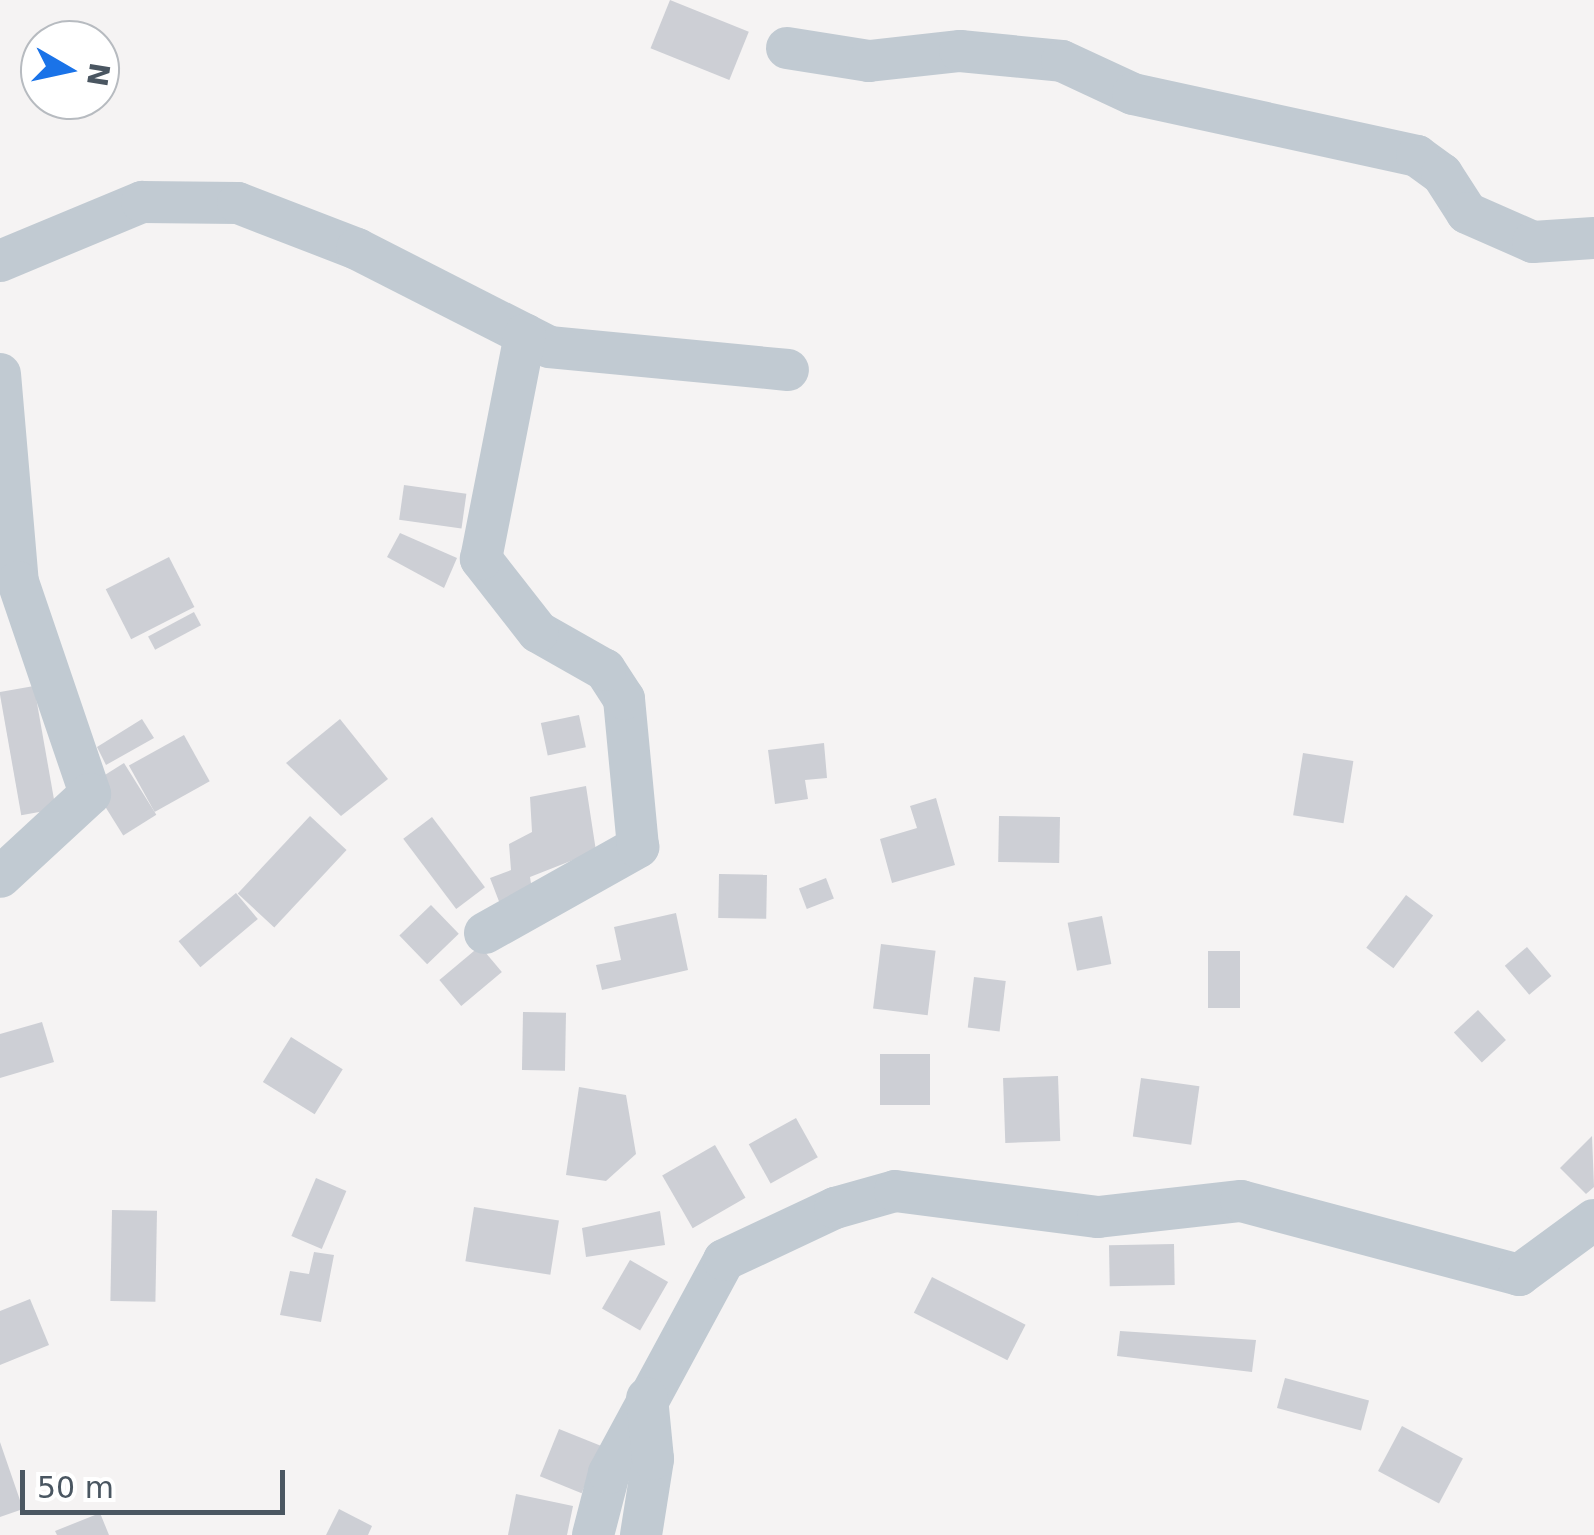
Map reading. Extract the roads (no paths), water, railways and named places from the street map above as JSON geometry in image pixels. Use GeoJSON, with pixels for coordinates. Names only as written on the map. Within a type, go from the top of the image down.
{"type":"FeatureCollection","features":[{"type":"Feature","properties":{"kind":"street"},"geometry":{"type":"LineString","coordinates":[[787,48],[869,61],[960,51],[1062,61],[1133,94],[1417,156],[1442,174],[1467,214],[1533,242],[1594,238]]}},
{"type":"Feature","properties":{"kind":"street"},"geometry":{"type":"LineString","coordinates":[[0,261],[142,202],[238,202],[357,249],[549,347],[788,370]]}},
{"type":"Feature","properties":{"kind":"street"},"geometry":{"type":"LineString","coordinates":[[485,933],[638,847],[624,699],[605,670],[538,632],[481,559],[525,334]]}},
{"type":"Feature","properties":{"kind":"street"},"geometry":{"type":"LineString","coordinates":[[0,374],[18,582],[90,794],[0,877]]}},
{"type":"Feature","properties":{"kind":"street"},"geometry":{"type":"LineString","coordinates":[[594,1535],[609,1473],[724,1260],[835,1208],[895,1191],[1098,1216],[1241,1201],[1520,1275],[1594,1220]]}},
{"type":"Feature","properties":{"kind":"street"},"geometry":{"type":"LineString","coordinates":[[641,1535],[653,1458],[648,1398]]}}]}
